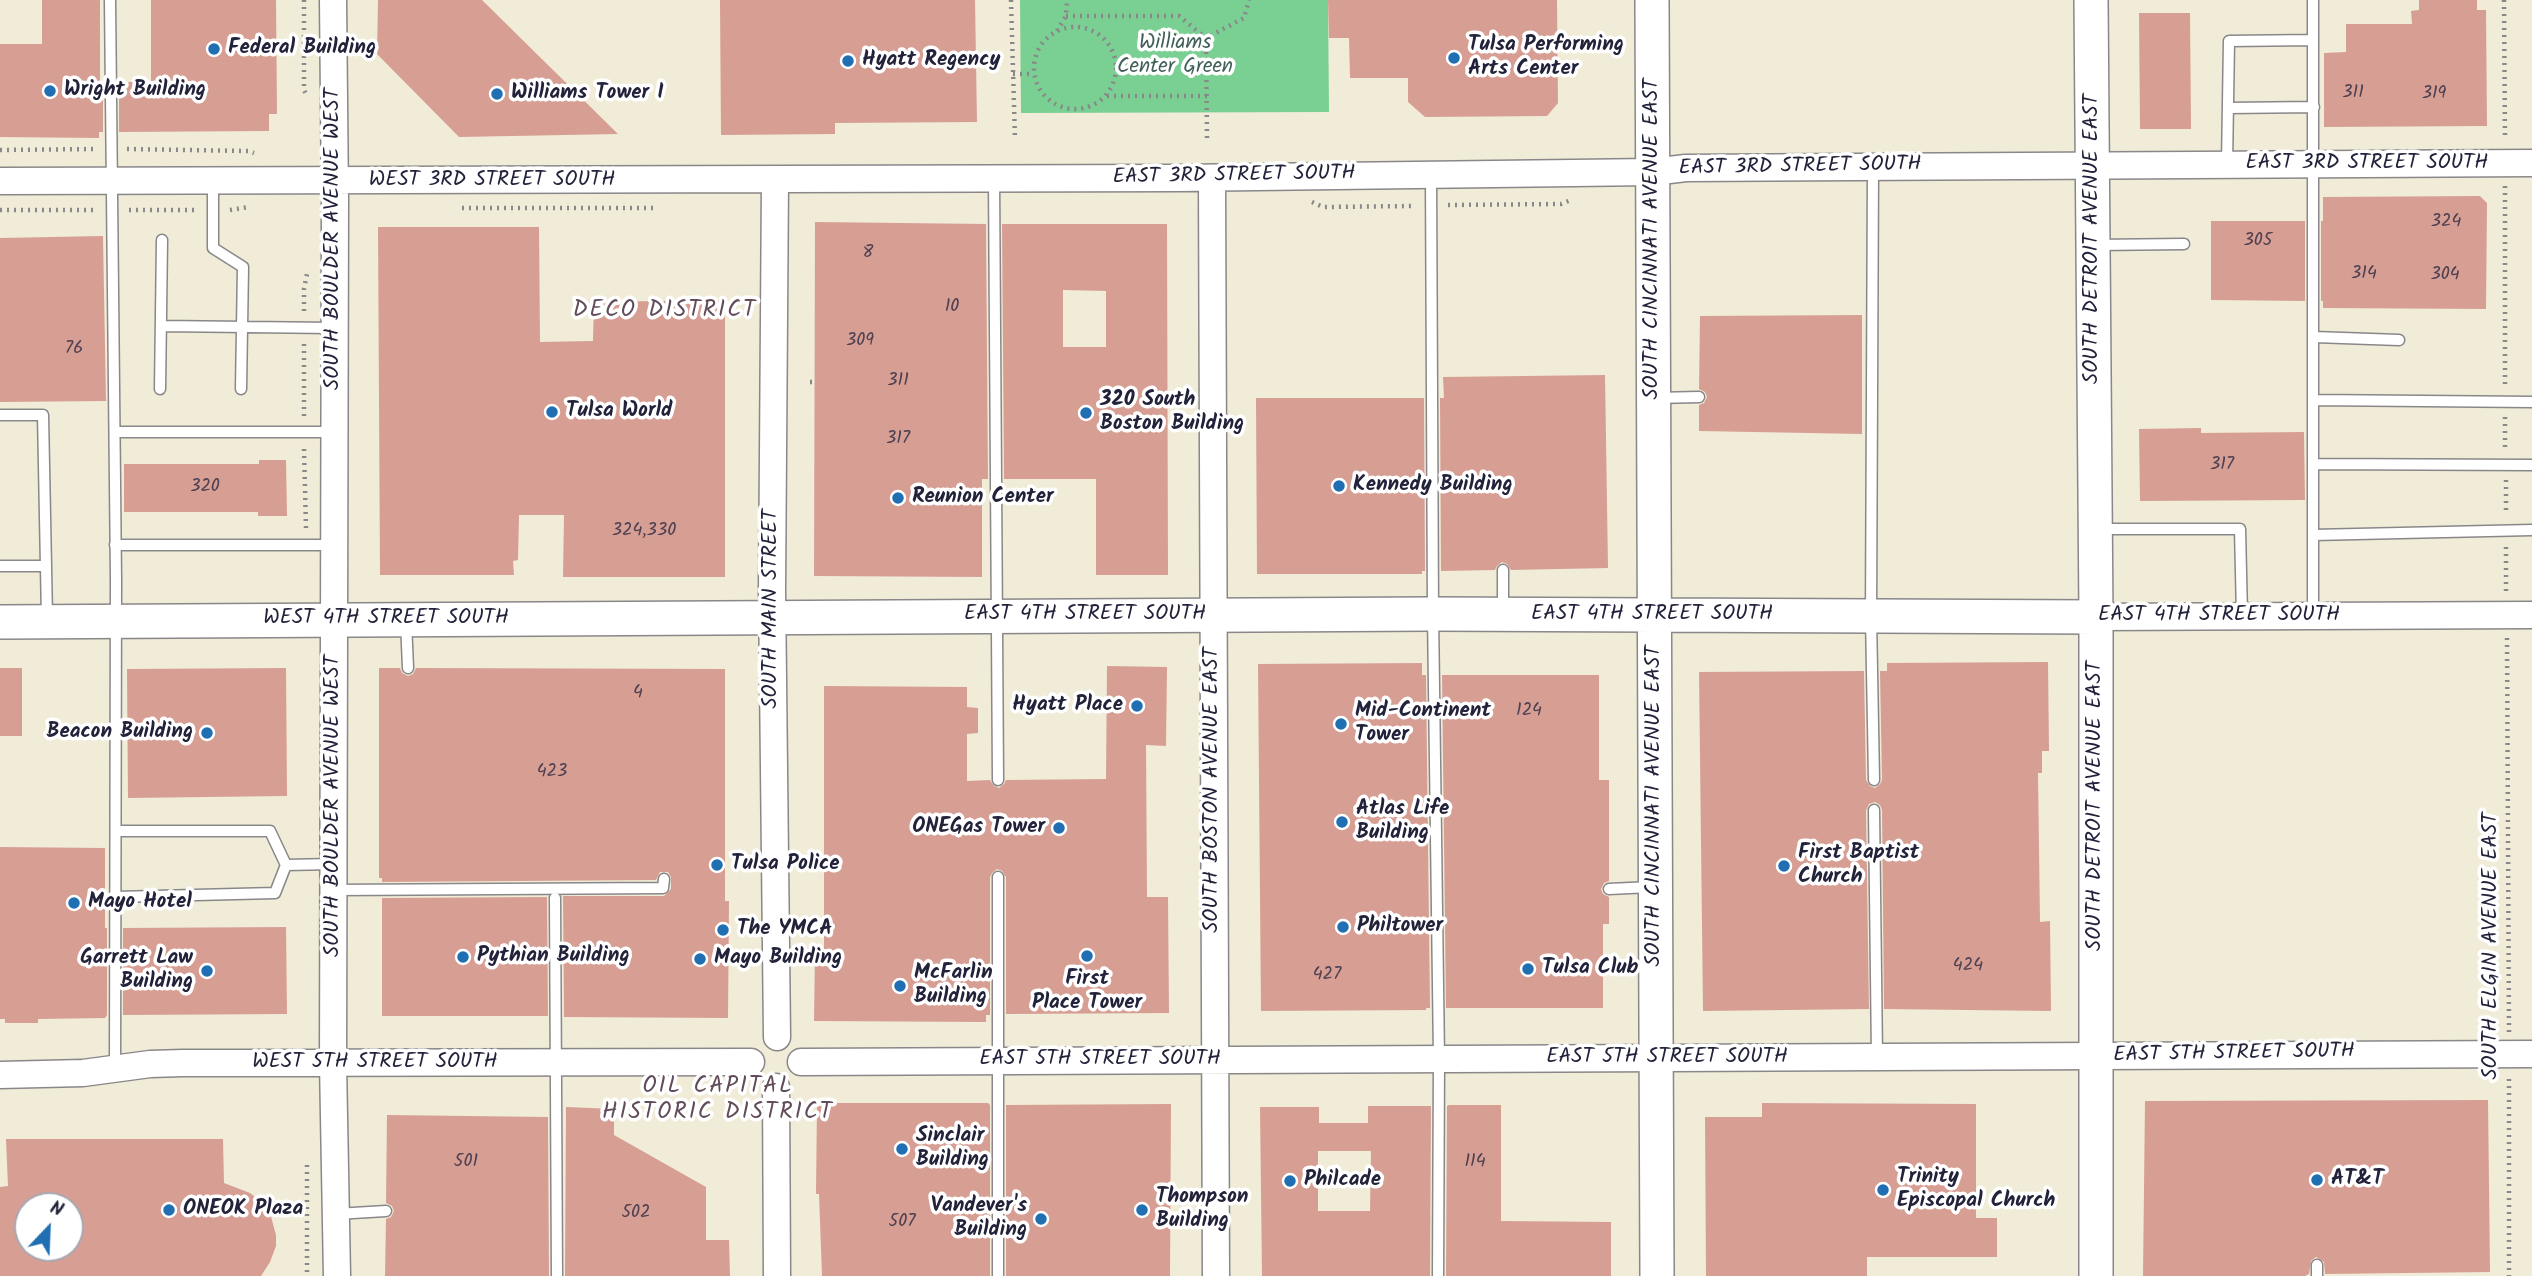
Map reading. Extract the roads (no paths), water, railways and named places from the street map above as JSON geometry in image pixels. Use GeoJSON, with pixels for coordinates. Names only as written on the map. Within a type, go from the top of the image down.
{"type":"FeatureCollection","features":[{"type":"Feature","properties":{"kind":"main road","name":"SOUTH CINCINNATI AVENUE EAST"},"geometry":{"type":"LineString","coordinates":[[1652,0],[1657,1276]]}},
{"type":"Feature","properties":{"kind":"main road","name":"SOUTH DETROIT AVENUE EAST"},"geometry":{"type":"LineString","coordinates":[[2091,0],[2096,617],[2096,1276]]}},
{"type":"Feature","properties":{"kind":"main road","name":"EAST 4TH STREET SOUTH"},"geometry":{"type":"LineString","coordinates":[[772,617],[1503,614],[2096,617]]}},
{"type":"Feature","properties":{"kind":"main road","name":"WEST 4TH STREET SOUTH"},"geometry":{"type":"LineString","coordinates":[[0,622],[772,617]]}},
{"type":"Feature","properties":{"kind":"street","name":"SOUTH BOULDER AVENUE WEST"},"geometry":{"type":"LineString","coordinates":[[333,0],[333,1063],[337,1276]]}},
{"type":"Feature","properties":{"kind":"street","name":"EAST 3RD STREET SOUTH"},"geometry":{"type":"LineString","coordinates":[[775,180],[1212,178],[1652,172],[1686,168],[2532,163]]}},
{"type":"Feature","properties":{"kind":"street","name":"SOUTH BOSTON AVENUE EAST"},"geometry":{"type":"LineString","coordinates":[[1212,178],[1216,1276]]}},
{"type":"Feature","properties":{"kind":"street","name":"WEST 3RD STREET SOUTH"},"geometry":{"type":"LineString","coordinates":[[0,181],[775,180]]}},
{"type":"Feature","properties":{"kind":"street","name":"SOUTH MAIN STREET"},"geometry":{"type":"LineString","coordinates":[[775,180],[772,617],[777,1037]]}},
{"type":"Feature","properties":{"kind":"street","name":"EAST 4TH STREET SOUTH"},"geometry":{"type":"LineString","coordinates":[[2096,617],[2519,616]]}},
{"type":"Feature","properties":{"kind":"street"},"geometry":{"type":"LineString","coordinates":[[777,1037],[789,1040],[795,1045],[802,1062],[793,1080],[776,1087],[768,1086],[759,1080],[754,1074],[751,1062],[758,1044],[777,1037]]}},
{"type":"Feature","properties":{"kind":"street","name":"EAST 5TH STREET SOUTH"},"geometry":{"type":"LineString","coordinates":[[802,1062],[2520,1054]]}},
{"type":"Feature","properties":{"kind":"street","name":"WEST 5TH STREET SOUTH"},"geometry":{"type":"LineString","coordinates":[[0,1076],[83,1073],[183,1063],[751,1062]]}},
{"type":"Feature","properties":{"kind":"street"},"geometry":{"type":"LineString","coordinates":[[776,1087],[777,1276]]}},
{"type":"Feature","properties":{"kind":"lane"},"geometry":{"type":"LineString","coordinates":[[110,0],[115,432],[115,1069]]}},
{"type":"Feature","properties":{"kind":"lane"},"geometry":{"type":"LineString","coordinates":[[2313,0],[2313,617]]}},
{"type":"Feature","properties":{"kind":"lane"},"geometry":{"type":"LineString","coordinates":[[2227,165],[2229,41],[2313,40]]}},
{"type":"Feature","properties":{"kind":"lane"},"geometry":{"type":"LineString","coordinates":[[2228,108],[2314,107]]}},
{"type":"Feature","properties":{"kind":"lane"},"geometry":{"type":"LineString","coordinates":[[1873,167],[1871,616],[1874,780]]}},
{"type":"Feature","properties":{"kind":"lane"},"geometry":{"type":"LineString","coordinates":[[1431,175],[1439,1058],[1438,1276]]}},
{"type":"Feature","properties":{"kind":"lane"},"geometry":{"type":"LineString","coordinates":[[994,179],[998,780]]}},
{"type":"Feature","properties":{"kind":"lane"},"geometry":{"type":"LineString","coordinates":[[213,181],[213,248],[243,267],[241,389]]}},
{"type":"Feature","properties":{"kind":"lane"},"geometry":{"type":"LineString","coordinates":[[160,389],[162,240]]}},
{"type":"Feature","properties":{"kind":"lane"},"geometry":{"type":"LineString","coordinates":[[2092,245],[2184,244]]}},
{"type":"Feature","properties":{"kind":"lane"},"geometry":{"type":"LineString","coordinates":[[161,326],[334,328]]}},
{"type":"Feature","properties":{"kind":"lane"},"geometry":{"type":"LineString","coordinates":[[2314,337],[2399,340]]}},
{"type":"Feature","properties":{"kind":"lane"},"geometry":{"type":"LineString","coordinates":[[1654,398],[1699,397]]}},
{"type":"Feature","properties":{"kind":"lane"},"geometry":{"type":"LineString","coordinates":[[2314,400],[2532,402]]}},
{"type":"Feature","properties":{"kind":"lane"},"geometry":{"type":"LineString","coordinates":[[0,415],[43,415],[47,621]]}},
{"type":"Feature","properties":{"kind":"lane"},"geometry":{"type":"LineString","coordinates":[[115,432],[334,432]]}},
{"type":"Feature","properties":{"kind":"lane"},"geometry":{"type":"LineString","coordinates":[[2313,464],[2532,465]]}},
{"type":"Feature","properties":{"kind":"lane"},"geometry":{"type":"LineString","coordinates":[[2095,529],[2241,529],[2242,617]]}},
{"type":"Feature","properties":{"kind":"lane"},"geometry":{"type":"LineString","coordinates":[[2313,536],[2532,530]]}},
{"type":"Feature","properties":{"kind":"lane"},"geometry":{"type":"LineString","coordinates":[[115,545],[333,545]]}},
{"type":"Feature","properties":{"kind":"lane"},"geometry":{"type":"LineString","coordinates":[[0,566],[46,566]]}},
{"type":"Feature","properties":{"kind":"lane"},"geometry":{"type":"LineString","coordinates":[[1503,570],[1503,614]]}},
{"type":"Feature","properties":{"kind":"lane"},"geometry":{"type":"LineString","coordinates":[[406,619],[408,668]]}},
{"type":"Feature","properties":{"kind":"lane"},"geometry":{"type":"LineString","coordinates":[[1874,810],[1877,1057]]}},
{"type":"Feature","properties":{"kind":"lane"},"geometry":{"type":"LineString","coordinates":[[116,831],[270,831],[286,865],[275,893],[116,897]]}},
{"type":"Feature","properties":{"kind":"lane"},"geometry":{"type":"LineString","coordinates":[[286,865],[335,877],[663,888],[664,879]]}},
{"type":"Feature","properties":{"kind":"lane"},"geometry":{"type":"LineString","coordinates":[[998,877],[998,1276]]}},
{"type":"Feature","properties":{"kind":"lane"},"geometry":{"type":"LineString","coordinates":[[1609,888],[1656,887]]}},
{"type":"Feature","properties":{"kind":"lane"},"geometry":{"type":"LineString","coordinates":[[555,898],[557,1276]]}},
{"type":"Feature","properties":{"kind":"lane"},"geometry":{"type":"LineString","coordinates":[[336,1214],[386,1211]]}},
{"type":"Feature","properties":{"kind":"place","name":"Federal Building"},"geometry":{"type":"Point","coordinates":[214,49]}},
{"type":"Feature","properties":{"kind":"place","name":"Tulsa Performing Arts Center"},"geometry":{"type":"Point","coordinates":[1454,58]}},
{"type":"Feature","properties":{"kind":"place","name":"Hyatt Regency"},"geometry":{"type":"Point","coordinates":[848,61]}},
{"type":"Feature","properties":{"kind":"place","name":"Wright Building"},"geometry":{"type":"Point","coordinates":[50,91]}},
{"type":"Feature","properties":{"kind":"place","name":"Williams Tower I"},"geometry":{"type":"Point","coordinates":[497,94]}},
{"type":"Feature","properties":{"kind":"place","name":"Tulsa World"},"geometry":{"type":"Point","coordinates":[552,412]}},
{"type":"Feature","properties":{"kind":"place","name":"320 South Boston Building"},"geometry":{"type":"Point","coordinates":[1086,413]}},
{"type":"Feature","properties":{"kind":"place","name":"Kennedy Building"},"geometry":{"type":"Point","coordinates":[1339,486]}},
{"type":"Feature","properties":{"kind":"place","name":"Reunion Center"},"geometry":{"type":"Point","coordinates":[898,498]}},
{"type":"Feature","properties":{"kind":"place","name":"Hyatt Place"},"geometry":{"type":"Point","coordinates":[1137,706]}},
{"type":"Feature","properties":{"kind":"place","name":"Mid-Continent Tower"},"geometry":{"type":"Point","coordinates":[1341,724]}},
{"type":"Feature","properties":{"kind":"place","name":"Beacon Building"},"geometry":{"type":"Point","coordinates":[207,733]}},
{"type":"Feature","properties":{"kind":"place","name":"Atlas Life Building"},"geometry":{"type":"Point","coordinates":[1342,822]}},
{"type":"Feature","properties":{"kind":"place","name":"ONEGas Tower"},"geometry":{"type":"Point","coordinates":[1059,828]}},
{"type":"Feature","properties":{"kind":"place","name":"Tulsa Police"},"geometry":{"type":"Point","coordinates":[717,865]}},
{"type":"Feature","properties":{"kind":"place","name":"First Baptist Church"},"geometry":{"type":"Point","coordinates":[1784,866]}},
{"type":"Feature","properties":{"kind":"place","name":"Mayo Hotel"},"geometry":{"type":"Point","coordinates":[74,903]}},
{"type":"Feature","properties":{"kind":"place","name":"Philtower"},"geometry":{"type":"Point","coordinates":[1343,927]}},
{"type":"Feature","properties":{"kind":"place","name":"The YMCA"},"geometry":{"type":"Point","coordinates":[723,930]}},
{"type":"Feature","properties":{"kind":"place","name":"First Place Tower"},"geometry":{"type":"Point","coordinates":[1087,956]}},
{"type":"Feature","properties":{"kind":"place","name":"Pythian Building"},"geometry":{"type":"Point","coordinates":[463,957]}},
{"type":"Feature","properties":{"kind":"place","name":"Mayo Building"},"geometry":{"type":"Point","coordinates":[700,959]}},
{"type":"Feature","properties":{"kind":"place","name":"Tulsa Club"},"geometry":{"type":"Point","coordinates":[1528,969]}},
{"type":"Feature","properties":{"kind":"place","name":"Garrett Law Building"},"geometry":{"type":"Point","coordinates":[207,971]}},
{"type":"Feature","properties":{"kind":"place","name":"McFarlin Building"},"geometry":{"type":"Point","coordinates":[900,986]}},
{"type":"Feature","properties":{"kind":"place","name":"Sinclair Building"},"geometry":{"type":"Point","coordinates":[902,1149]}},
{"type":"Feature","properties":{"kind":"place","name":"AT&T"},"geometry":{"type":"Point","coordinates":[2317,1180]}},
{"type":"Feature","properties":{"kind":"place","name":"Philcade"},"geometry":{"type":"Point","coordinates":[1290,1181]}},
{"type":"Feature","properties":{"kind":"place","name":"Trinity Episcopal Church"},"geometry":{"type":"Point","coordinates":[1883,1190]}},
{"type":"Feature","properties":{"kind":"place","name":"ONEOK Plaza"},"geometry":{"type":"Point","coordinates":[169,1210]}},
{"type":"Feature","properties":{"kind":"place","name":"Thompson Building"},"geometry":{"type":"Point","coordinates":[1142,1210]}},
{"type":"Feature","properties":{"kind":"place","name":"Vandever's Building"},"geometry":{"type":"Point","coordinates":[1041,1219]}},
{"type":"Feature","properties":{"kind":"district","name":"DECO DISTRICT"},"geometry":{"type":"Point","coordinates":[665,312]}},
{"type":"Feature","properties":{"kind":"district","name":"OIL CAPITAL HISTORIC DISTRICT"},"geometry":{"type":"Point","coordinates":[718,1101]}},
{"type":"Feature","properties":{"kind":"park label","name":"Williams Center Green"},"geometry":{"type":"Point","coordinates":[1175,56]}}]}
